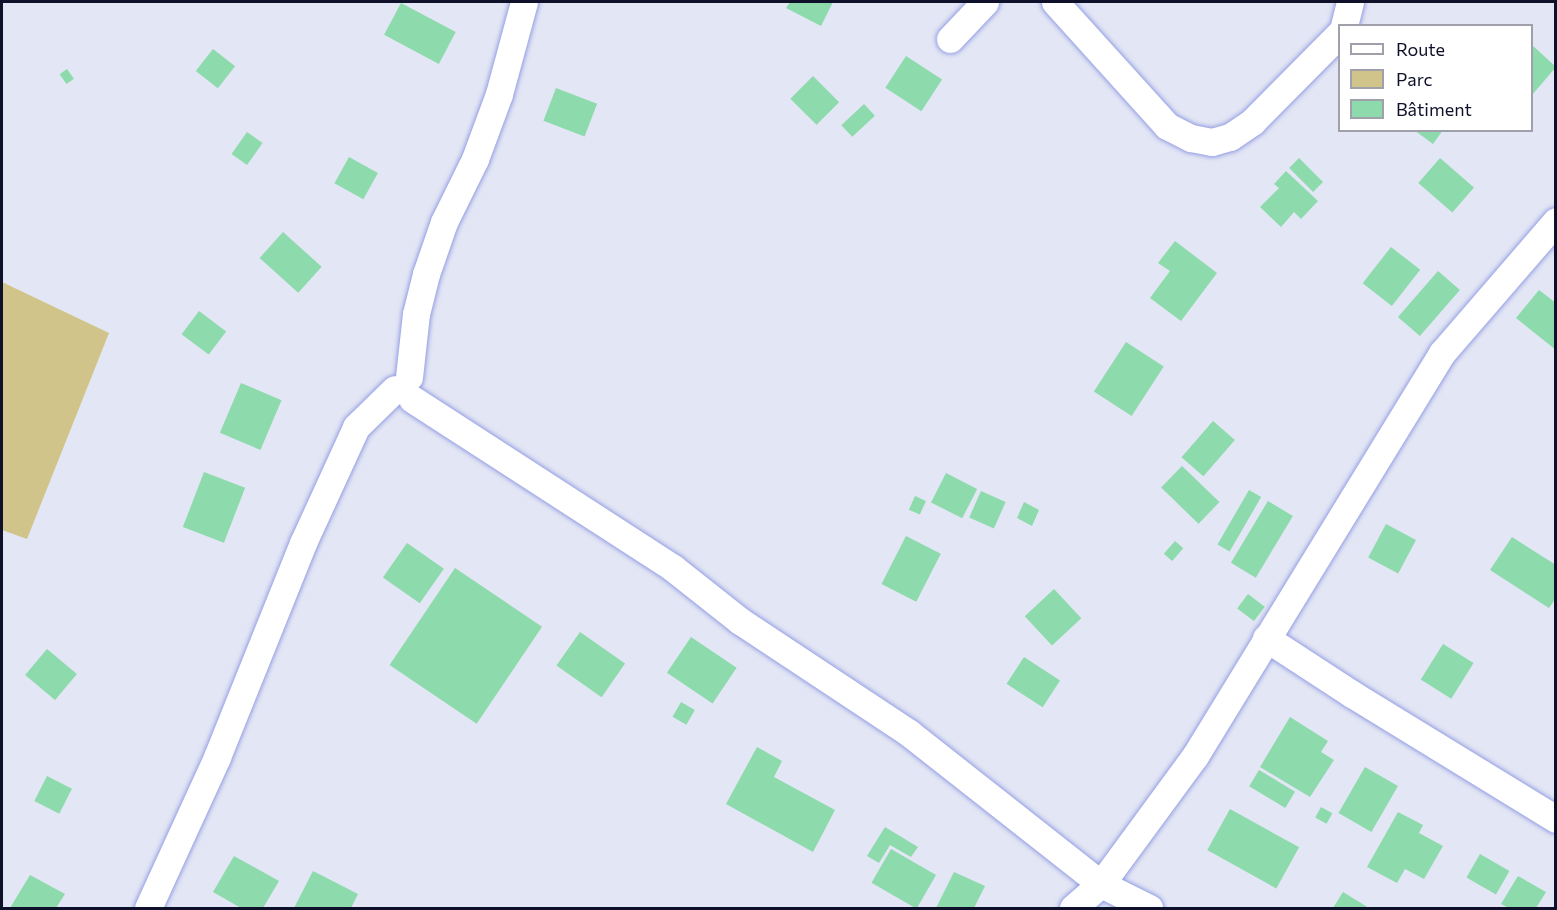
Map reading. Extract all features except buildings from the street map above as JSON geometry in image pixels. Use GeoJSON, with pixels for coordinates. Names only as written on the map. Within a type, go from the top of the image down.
{"type":"FeatureCollection","features":[{"type":"Feature","properties":{"kind":"street"},"geometry":{"type":"LineString","coordinates":[[148,909],[217,757],[303,543],[356,427],[405,388],[416,314],[426,274],[444,222],[475,159],[499,94],[524,2]]}},
{"type":"Feature","properties":{"kind":"street"},"geometry":{"type":"LineString","coordinates":[[950,39],[985,2]]}},
{"type":"Feature","properties":{"kind":"street"},"geometry":{"type":"LineString","coordinates":[[1055,2],[1167,126],[1191,138],[1212,142],[1230,137],[1252,122],[1338,35]]}},
{"type":"Feature","properties":{"kind":"street"},"geometry":{"type":"LineString","coordinates":[[1344,24],[1350,2]]}},
{"type":"Feature","properties":{"kind":"street"},"geometry":{"type":"LineString","coordinates":[[1073,909],[1101,884],[1195,756],[1442,353],[1556,221]]}},
{"type":"Feature","properties":{"kind":"street"},"geometry":{"type":"LineString","coordinates":[[405,388],[673,568],[740,621],[909,733],[1101,884],[1149,909]]}},
{"type":"Feature","properties":{"kind":"street"},"geometry":{"type":"LineString","coordinates":[[1266,638],[1352,694],[1556,819]]}},
{"type":"Feature","properties":{"kind":"green space"},"geometry":{"type":"Polygon","coordinates":[[[2,282],[109,333],[27,539],[2,530],[2,282]]]}}]}
